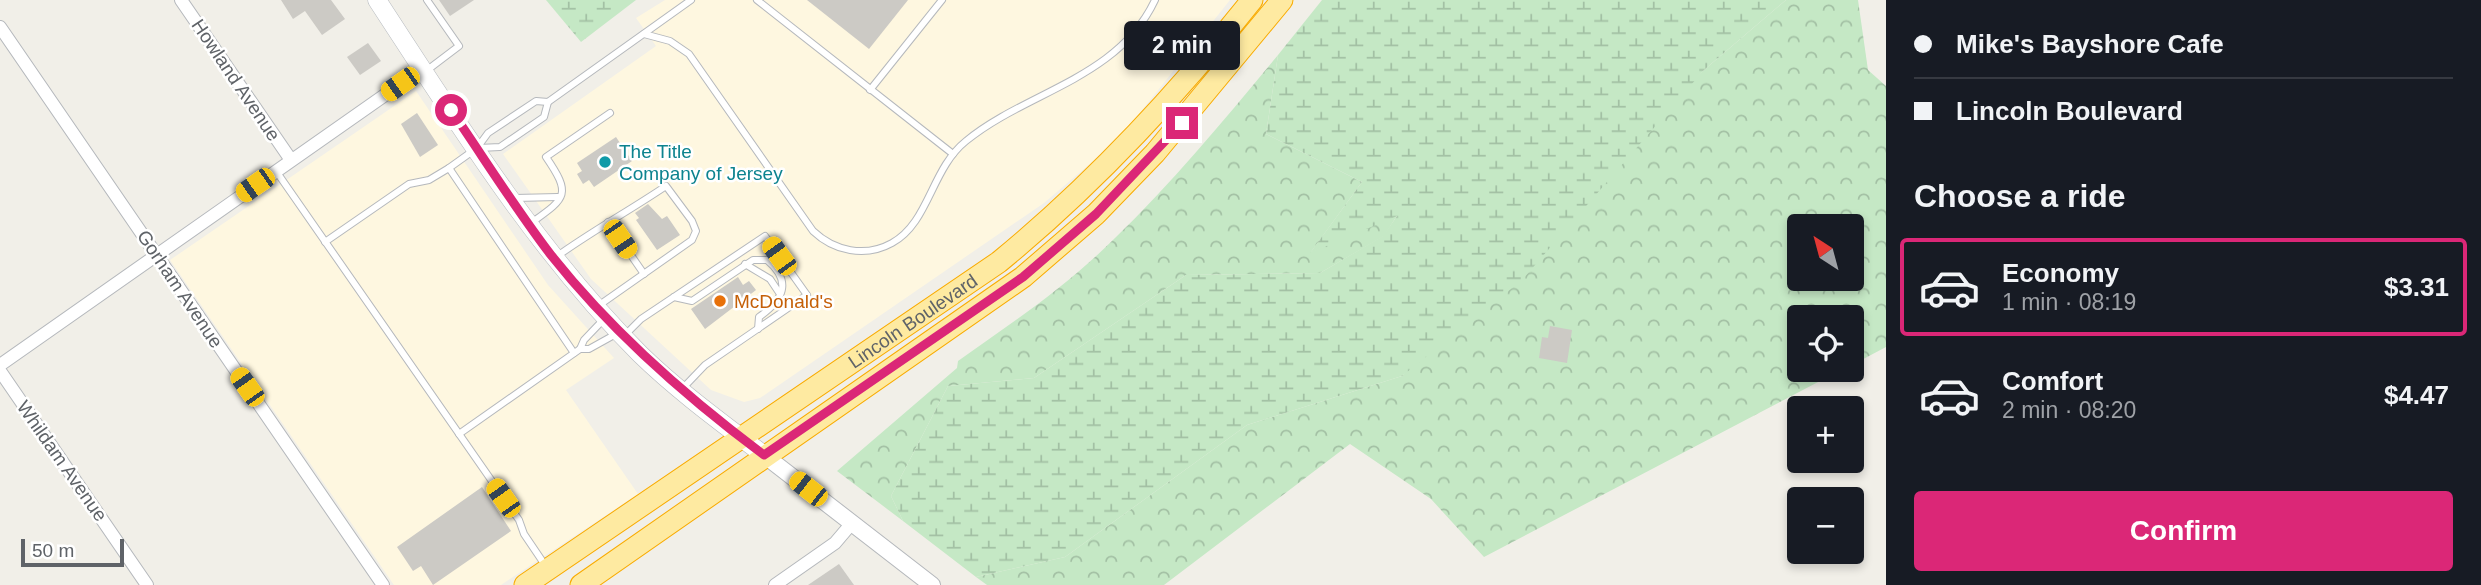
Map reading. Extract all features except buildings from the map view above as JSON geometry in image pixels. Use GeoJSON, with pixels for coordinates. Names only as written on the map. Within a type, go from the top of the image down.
{"type":"FeatureCollection","features":[{"type":"Feature","properties":{"kind":"highway","name":"Lincoln Boulevard"},"geometry":{"type":"LineString","coordinates":[[525,585],[953,294],[1039,229],[1158,112],[1252,0]]}},
{"type":"Feature","properties":{"kind":"highway","name":"Lincoln Boulevard"},"geometry":{"type":"LineString","coordinates":[[581,585],[764,455],[986,304],[1066,241],[1155,153],[1282,0]]}},
{"type":"Feature","properties":{"kind":"main road"},"geometry":{"type":"LineString","coordinates":[[377,0],[423,71],[554,258],[622,334],[682,390],[764,455]]}},
{"type":"Feature","properties":{"kind":"street","name":"Howland Avenue"},"geometry":{"type":"LineString","coordinates":[[181,0],[291,160]]}},
{"type":"Feature","properties":{"kind":"street","name":"Gorham Avenue"},"geometry":{"type":"LineString","coordinates":[[0,27],[383,585]]}},
{"type":"Feature","properties":{"kind":"street"},"geometry":{"type":"LineString","coordinates":[[0,365],[291,160],[423,71]]}},
{"type":"Feature","properties":{"kind":"street","name":"Whildam Avenue"},"geometry":{"type":"LineString","coordinates":[[0,371],[147,585]]}},
{"type":"Feature","properties":{"kind":"street"},"geometry":{"type":"LineString","coordinates":[[764,455],[932,585]]}},
{"type":"Feature","properties":{"kind":"street"},"geometry":{"type":"LineString","coordinates":[[775,585],[835,543],[852,523]]}},
{"type":"Feature","properties":{"kind":"lane"},"geometry":{"type":"LineString","coordinates":[[423,71],[459,46],[428,0]]}},
{"type":"Feature","properties":{"kind":"lane"},"geometry":{"type":"LineString","coordinates":[[477,148],[500,147],[544,117],[548,102],[691,0]]}},
{"type":"Feature","properties":{"kind":"lane"},"geometry":{"type":"LineString","coordinates":[[757,0],[953,154]]}},
{"type":"Feature","properties":{"kind":"lane"},"geometry":{"type":"LineString","coordinates":[[870,90],[942,0]]}},
{"type":"Feature","properties":{"kind":"lane"},"geometry":{"type":"LineString","coordinates":[[644,34],[670,41],[689,54],[808,226],[825,241],[842,249],[870,251],[903,235],[915,221],[936,178],[953,154],[973,135],[1072,82],[1097,65],[1137,28],[1155,0]]}},
{"type":"Feature","properties":{"kind":"lane"},"geometry":{"type":"LineString","coordinates":[[325,242],[409,184],[429,180],[449,168],[477,148],[488,133],[536,101],[548,102]]}},
{"type":"Feature","properties":{"kind":"lane"},"geometry":{"type":"LineString","coordinates":[[529,225],[556,205],[563,192],[563,183],[546,157],[610,113]]}},
{"type":"Feature","properties":{"kind":"lane"},"geometry":{"type":"LineString","coordinates":[[449,168],[577,351]]}},
{"type":"Feature","properties":{"kind":"lane"},"geometry":{"type":"LineString","coordinates":[[276,171],[548,569]]}},
{"type":"Feature","properties":{"kind":"lane"},"geometry":{"type":"LineString","coordinates":[[458,434],[577,351],[601,312],[644,274],[692,240],[695,231],[692,221],[666,186],[554,258]]}},
{"type":"Feature","properties":{"kind":"lane"},"geometry":{"type":"LineString","coordinates":[[511,197],[558,197]]}},
{"type":"Feature","properties":{"kind":"lane"},"geometry":{"type":"LineString","coordinates":[[608,222],[644,274]]}},
{"type":"Feature","properties":{"kind":"lane"},"geometry":{"type":"LineString","coordinates":[[577,351],[589,349],[622,334],[765,236],[807,295],[705,365],[682,390]]}},
{"type":"Feature","properties":{"kind":"lane"},"geometry":{"type":"LineString","coordinates":[[674,297],[692,301],[745,264],[758,259],[770,262],[782,281],[781,296],[776,304],[760,317],[758,329]]}},
{"type":"Feature","properties":{"kind":"lane"},"geometry":{"type":"LineString","coordinates":[[745,264],[770,279],[781,296]]}},
{"type":"Feature","properties":{"kind":"shaded area"},"geometry":{"type":"Polygon","coordinates":[[[665,0],[1230,0],[1135,119],[1092,162],[1044,203],[760,398],[744,402],[711,390],[591,279],[503,154],[656,46],[636,18],[665,0]]]}},
{"type":"Feature","properties":{"kind":"shaded area"},"geometry":{"type":"Polygon","coordinates":[[[416,91],[548,285],[614,358],[566,390],[638,494],[501,585],[394,585],[170,260],[416,91]]]}},
{"type":"Feature","properties":{"kind":"green space"},"geometry":{"type":"Polygon","coordinates":[[[546,0],[636,0],[581,42],[546,0]]]}},
{"type":"Feature","properties":{"kind":"green space"},"geometry":{"type":"Polygon","coordinates":[[[1322,0],[1786,0],[1704,70],[1522,280],[1402,376],[1247,425],[1065,557],[976,577],[903,521],[891,496],[948,386],[1034,378],[1186,275],[1320,273],[1383,236],[1397,216],[1310,253],[1362,182],[1266,134],[1278,55],[1322,0]]]}},
{"type":"Feature","properties":{"kind":"green space"},"geometry":{"type":"Polygon","coordinates":[[[1786,0],[1858,0],[1868,70],[1886,86],[1886,347],[1864,359],[1864,305],[1787,305],[1787,382],[1818,382],[1484,557],[1431,499],[1350,444],[1164,585],[987,585],[976,577],[1065,557],[1247,425],[1402,376],[1704,70],[1786,0]]]}},
{"type":"Feature","properties":{"kind":"green space"},"geometry":{"type":"Polygon","coordinates":[[[1278,55],[1266,134],[1362,182],[1311,252],[1398,214],[1384,236],[1320,273],[1186,275],[1034,378],[948,386],[891,496],[903,521],[837,471],[957,368],[958,361],[1039,303],[1096,256],[1178,172],[1278,55]]]}},
{"type":"Feature","properties":{"kind":"place","name":"The Title Company of Jersey"},"geometry":{"type":"Point","coordinates":[605,162]}},
{"type":"Feature","properties":{"kind":"place","name":"McDonald's"},"geometry":{"type":"Point","coordinates":[720,301]}},
{"type":"Feature","properties":{"kind":"route"},"geometry":{"type":"LineString","coordinates":[[451,110],[536,234],[587,297],[655,368],[764,455],[1023,277],[1096,214],[1182,123]]}}]}
